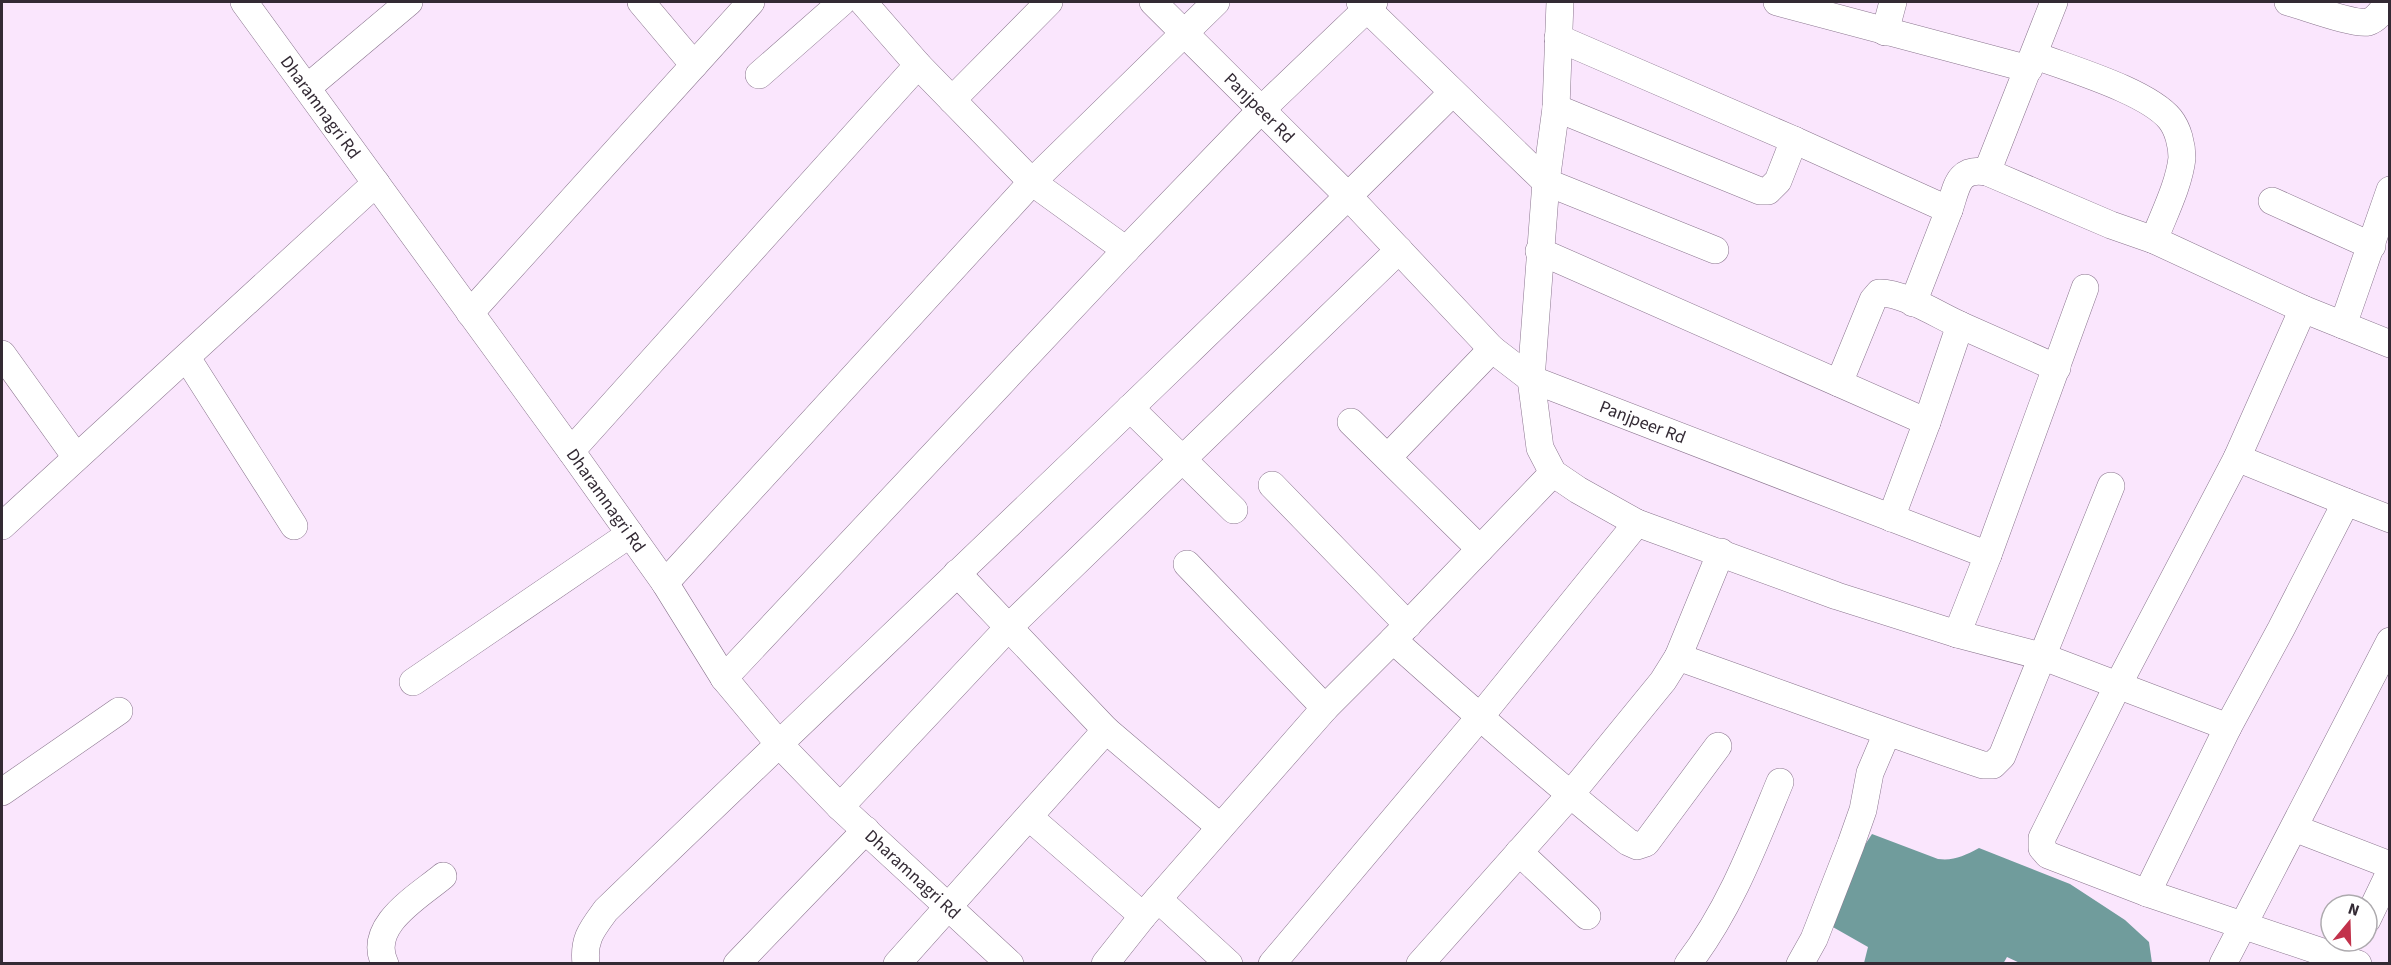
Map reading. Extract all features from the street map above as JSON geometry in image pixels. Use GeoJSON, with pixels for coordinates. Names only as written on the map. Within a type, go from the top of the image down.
{"type":"FeatureCollection","features":[{"type":"Feature","properties":{"kind":"street","name":"Dharamnagri Rd"},"geometry":{"type":"LineString","coordinates":[[244,2],[308,87],[665,583],[724,678],[778,744],[840,807],[1010,963]]}},
{"type":"Feature","properties":{"kind":"street"},"geometry":{"type":"LineString","coordinates":[[308,87],[409,2]]}},
{"type":"Feature","properties":{"kind":"street"},"geometry":{"type":"LineString","coordinates":[[641,2],[694,65]]}},
{"type":"Feature","properties":{"kind":"street"},"geometry":{"type":"LineString","coordinates":[[470,313],[751,2]]}},
{"type":"Feature","properties":{"kind":"street"},"geometry":{"type":"LineString","coordinates":[[759,75],[842,2]]}},
{"type":"Feature","properties":{"kind":"street"},"geometry":{"type":"LineString","coordinates":[[863,2],[918,65],[1032,183],[1126,250]]}},
{"type":"Feature","properties":{"kind":"street"},"geometry":{"type":"LineString","coordinates":[[952,100],[1049,2]]}},
{"type":"Feature","properties":{"kind":"street","name":"Panjpeer Rd"},"geometry":{"type":"LineString","coordinates":[[1153,2],[1348,197],[1492,349],[1531,379],[1988,555]]}},
{"type":"Feature","properties":{"kind":"street"},"geometry":{"type":"LineString","coordinates":[[665,583],[1032,183],[1215,2]]}},
{"type":"Feature","properties":{"kind":"street"},"geometry":{"type":"LineString","coordinates":[[1560,2],[1556,108],[1539,251],[1531,379],[1540,448],[1553,473],[1637,523],[1837,596],[1957,634],[2041,656],[2228,727]]}},
{"type":"Feature","properties":{"kind":"street"},"geometry":{"type":"LineString","coordinates":[[1777,2],[1885,32],[2032,62],[2131,93],[2154,105],[2171,120],[2180,141],[2182,158],[2154,240]]}},
{"type":"Feature","properties":{"kind":"street"},"geometry":{"type":"LineString","coordinates":[[1885,32],[1893,2]]}},
{"type":"Feature","properties":{"kind":"street"},"geometry":{"type":"LineString","coordinates":[[1987,172],[2054,2]]}},
{"type":"Feature","properties":{"kind":"street"},"geometry":{"type":"LineString","coordinates":[[2288,2],[2357,22],[2369,22],[2380,15],[2388,2]]}},
{"type":"Feature","properties":{"kind":"street"},"geometry":{"type":"LineString","coordinates":[[724,678],[1126,250],[1367,4],[1452,93],[1546,182],[1716,250]]}},
{"type":"Feature","properties":{"kind":"street"},"geometry":{"type":"LineString","coordinates":[[1558,38],[1949,210]]}},
{"type":"Feature","properties":{"kind":"street"},"geometry":{"type":"LineString","coordinates":[[571,451],[918,65]]}},
{"type":"Feature","properties":{"kind":"street"},"geometry":{"type":"LineString","coordinates":[[586,963],[584,948],[591,931],[606,910],[1130,408],[1452,93]]}},
{"type":"Feature","properties":{"kind":"street"},"geometry":{"type":"LineString","coordinates":[[1556,108],[1760,191],[1768,191],[1778,181],[1794,140]]}},
{"type":"Feature","properties":{"kind":"street"},"geometry":{"type":"LineString","coordinates":[[1913,303],[1960,180],[1965,173],[1974,170],[1987,172],[2111,225],[2154,240],[2303,309],[2390,344]]}},
{"type":"Feature","properties":{"kind":"street"},"geometry":{"type":"LineString","coordinates":[[2,526],[376,183]]}},
{"type":"Feature","properties":{"kind":"street"},"geometry":{"type":"LineString","coordinates":[[2343,326],[2390,190]]}},
{"type":"Feature","properties":{"kind":"street"},"geometry":{"type":"LineString","coordinates":[[2272,201],[2372,246]]}},
{"type":"Feature","properties":{"kind":"street"},"geometry":{"type":"LineString","coordinates":[[840,807],[1008,628],[1399,250]]}},
{"type":"Feature","properties":{"kind":"street"},"geometry":{"type":"LineString","coordinates":[[1539,251],[1927,422]]}},
{"type":"Feature","properties":{"kind":"street"},"geometry":{"type":"LineString","coordinates":[[1957,634],[2085,288]]}},
{"type":"Feature","properties":{"kind":"street"},"geometry":{"type":"LineString","coordinates":[[1839,383],[1873,300],[1879,293],[1887,293],[1913,303],[2057,368]]}},
{"type":"Feature","properties":{"kind":"street"},"geometry":{"type":"LineString","coordinates":[[2303,309],[2237,458],[2118,685],[2042,838],[2042,848],[2048,855],[2242,926],[2354,955]]}},
{"type":"Feature","properties":{"kind":"street"},"geometry":{"type":"LineString","coordinates":[[1891,518],[1960,325]]}},
{"type":"Feature","properties":{"kind":"street"},"geometry":{"type":"LineString","coordinates":[[1388,457],[1492,349]]}},
{"type":"Feature","properties":{"kind":"street"},"geometry":{"type":"LineString","coordinates":[[2,354],[76,457]]}},
{"type":"Feature","properties":{"kind":"street"},"geometry":{"type":"LineString","coordinates":[[187,358],[294,526]]}},
{"type":"Feature","properties":{"kind":"street"},"geometry":{"type":"LineString","coordinates":[[1130,408],[1234,510]]}},
{"type":"Feature","properties":{"kind":"street"},"geometry":{"type":"LineString","coordinates":[[1351,422],[1480,549]]}},
{"type":"Feature","properties":{"kind":"street"},"geometry":{"type":"LineString","coordinates":[[2237,458],[2390,519]]}},
{"type":"Feature","properties":{"kind":"street"},"geometry":{"type":"LineString","coordinates":[[1105,963],[1325,708],[1553,473]]}},
{"type":"Feature","properties":{"kind":"street"},"geometry":{"type":"LineString","coordinates":[[1272,484],[1479,718],[1628,842],[1637,846],[1646,843],[1718,746]]}},
{"type":"Feature","properties":{"kind":"street"},"geometry":{"type":"LineString","coordinates":[[1678,657],[1887,733],[1983,765],[1993,765],[2002,756],[2110,486]]}},
{"type":"Feature","properties":{"kind":"street"},"geometry":{"type":"LineString","coordinates":[[2147,893],[2228,727],[2282,629],[2346,502]]}},
{"type":"Feature","properties":{"kind":"street"},"geometry":{"type":"LineString","coordinates":[[1272,963],[1479,718],[1637,523]]}},
{"type":"Feature","properties":{"kind":"street"},"geometry":{"type":"LineString","coordinates":[[413,682],[630,534]]}},
{"type":"Feature","properties":{"kind":"street"},"geometry":{"type":"LineString","coordinates":[[1420,963],[1570,795],[1663,681],[1678,657],[1721,552]]}},
{"type":"Feature","properties":{"kind":"street"},"geometry":{"type":"LineString","coordinates":[[1187,564],[1325,708]]}},
{"type":"Feature","properties":{"kind":"street"},"geometry":{"type":"LineString","coordinates":[[957,573],[1106,730],[1220,827]]}},
{"type":"Feature","properties":{"kind":"street"},"geometry":{"type":"LineString","coordinates":[[2223,963],[2390,641]]}},
{"type":"Feature","properties":{"kind":"street"},"geometry":{"type":"LineString","coordinates":[[2,792],[119,711]]}},
{"type":"Feature","properties":{"kind":"street"},"geometry":{"type":"LineString","coordinates":[[897,963],[1106,730]]}},
{"type":"Feature","properties":{"kind":"street"},"geometry":{"type":"LineString","coordinates":[[1800,963],[1814,939],[1844,861],[1863,810],[1870,773],[1887,733]]}},
{"type":"Feature","properties":{"kind":"street"},"geometry":{"type":"LineString","coordinates":[[1688,963],[1709,936],[1737,884],[1780,782]]}},
{"type":"Feature","properties":{"kind":"street"},"geometry":{"type":"LineString","coordinates":[[1029,817],[1229,963]]}},
{"type":"Feature","properties":{"kind":"street"},"geometry":{"type":"LineString","coordinates":[[2294,828],[2390,865]]}},
{"type":"Feature","properties":{"kind":"street"},"geometry":{"type":"LineString","coordinates":[[737,963],[866,830]]}},
{"type":"Feature","properties":{"kind":"street"},"geometry":{"type":"LineString","coordinates":[[1519,852],[1587,916]]}},
{"type":"Feature","properties":{"kind":"street"},"geometry":{"type":"LineString","coordinates":[[2379,895],[2390,872]]}},
{"type":"Feature","properties":{"kind":"street"},"geometry":{"type":"LineString","coordinates":[[386,963],[380,948],[383,932],[394,918],[443,876]]}},
{"type":"Feature","properties":{"kind":"shaded area"},"geometry":{"type":"Polygon","coordinates":[[[1872,834],[1938,859],[1959,857],[1979,848],[2070,884],[2125,920],[2149,942],[2152,963],[2022,964],[2007,957],[2003,964],[1864,963],[1868,947],[1824,922],[1840,883],[1872,834]]]}}]}
